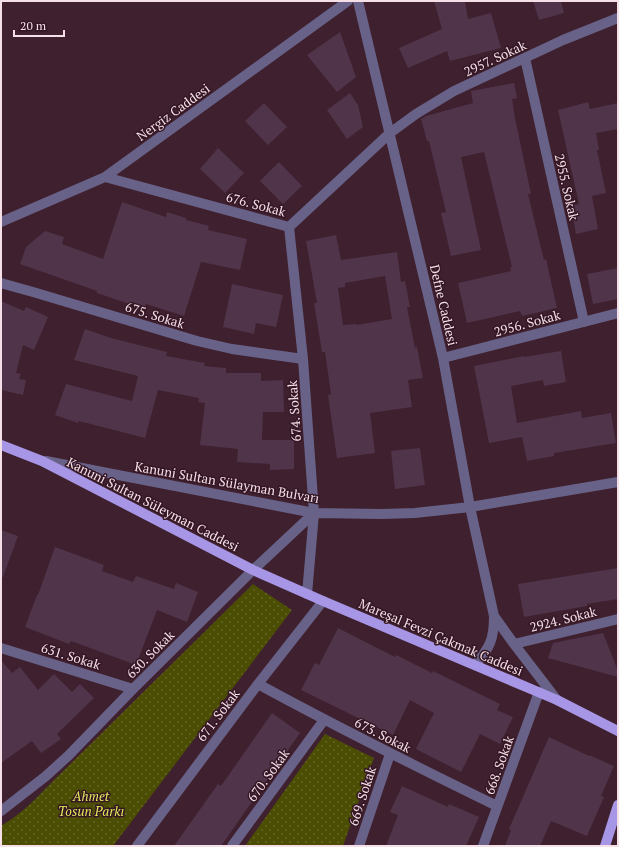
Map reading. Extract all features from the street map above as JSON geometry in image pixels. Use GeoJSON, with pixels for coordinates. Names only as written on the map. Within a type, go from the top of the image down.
{"type":"FeatureCollection","features":[{"type":"Feature","properties":{"kind":"main road","name":"Kanuni Sultan Sülayman Bulvarı"},"geometry":{"type":"LineString","coordinates":[[1,445],[42,461]]}},
{"type":"Feature","properties":{"kind":"main road","name":"Kanuni Sultan Süleyman Caddesi"},"geometry":{"type":"LineString","coordinates":[[42,461],[253,570]]}},
{"type":"Feature","properties":{"kind":"main road","name":"Mareşal Fevzi Çakmak Caddesi"},"geometry":{"type":"LineString","coordinates":[[253,570],[322,601],[539,692],[618,731]]}},
{"type":"Feature","properties":{"kind":"main road"},"geometry":{"type":"LineString","coordinates":[[605,846],[618,805]]}},
{"type":"Feature","properties":{"kind":"street","name":"Nergiz Caddesi"},"geometry":{"type":"LineString","coordinates":[[1,222],[105,177],[348,1]]}},
{"type":"Feature","properties":{"kind":"street","name":"Defne Caddesi"},"geometry":{"type":"LineString","coordinates":[[358,1],[443,358],[470,507],[494,616]]}},
{"type":"Feature","properties":{"kind":"street","name":"2957. Sokak"},"geometry":{"type":"LineString","coordinates":[[390,133],[416,114],[454,91],[563,40],[618,18]]}},
{"type":"Feature","properties":{"kind":"street","name":"2955. Sokak"},"geometry":{"type":"LineString","coordinates":[[525,58],[584,322]]}},
{"type":"Feature","properties":{"kind":"street","name":"676. Sokak"},"geometry":{"type":"LineString","coordinates":[[105,177],[289,227],[390,133]]}},
{"type":"Feature","properties":{"kind":"street","name":"674. Sokak"},"geometry":{"type":"LineString","coordinates":[[289,227],[303,359],[314,513],[307,594]]}},
{"type":"Feature","properties":{"kind":"street","name":"675. Sokak"},"geometry":{"type":"LineString","coordinates":[[1,283],[197,341],[232,349],[303,359]]}},
{"type":"Feature","properties":{"kind":"street","name":"2956. Sokak"},"geometry":{"type":"LineString","coordinates":[[443,358],[618,313]]}},
{"type":"Feature","properties":{"kind":"street","name":"Kanuni Sultan Sülayman Bulvarı"},"geometry":{"type":"LineString","coordinates":[[42,461],[314,513],[415,513],[470,507],[618,482]]}},
{"type":"Feature","properties":{"kind":"street","name":"630. Sokak"},"geometry":{"type":"LineString","coordinates":[[1,811],[46,776],[69,755],[253,570],[314,513]]}},
{"type":"Feature","properties":{"kind":"street","name":"671. Sokak"},"geometry":{"type":"LineString","coordinates":[[136,846],[322,601]]}},
{"type":"Feature","properties":{"kind":"street"},"geometry":{"type":"LineString","coordinates":[[494,616],[557,700]]}},
{"type":"Feature","properties":{"kind":"street"},"geometry":{"type":"LineString","coordinates":[[474,665],[490,646],[494,629],[494,616]]}},
{"type":"Feature","properties":{"kind":"street","name":"2924. Sokak"},"geometry":{"type":"LineString","coordinates":[[514,644],[618,619]]}},
{"type":"Feature","properties":{"kind":"street","name":"631. Sokak"},"geometry":{"type":"LineString","coordinates":[[1,648],[133,690]]}},
{"type":"Feature","properties":{"kind":"street","name":"673. Sokak"},"geometry":{"type":"LineString","coordinates":[[258,684],[390,754],[497,806]]}},
{"type":"Feature","properties":{"kind":"street","name":"668. Sokak"},"geometry":{"type":"LineString","coordinates":[[483,846],[539,692]]}},
{"type":"Feature","properties":{"kind":"street","name":"670. Sokak"},"geometry":{"type":"LineString","coordinates":[[232,846],[324,720]]}},
{"type":"Feature","properties":{"kind":"street","name":"669. Sokak"},"geometry":{"type":"LineString","coordinates":[[359,846],[390,754]]}},
{"type":"Feature","properties":{"kind":"green space","name":"Ahmet Tosun Parkı"},"geometry":{"type":"Polygon","coordinates":[[[253,584],[292,610],[113,846],[1,846],[1,826],[19,814],[35,799],[253,584]]]}},
{"type":"Feature","properties":{"kind":"green space"},"geometry":{"type":"Polygon","coordinates":[[[325,734],[374,758],[343,846],[245,846],[325,734]]]}},
{"type":"Feature","properties":{"kind":"building"},"geometry":{"type":"Polygon","coordinates":[[[434,1],[465,1],[468,19],[491,13],[501,48],[450,61],[447,51],[408,68],[399,48],[442,29],[434,1]]]}},
{"type":"Feature","properties":{"kind":"building"},"geometry":{"type":"Polygon","coordinates":[[[533,1],[561,1],[564,13],[539,20],[533,1]]]}},
{"type":"Feature","properties":{"kind":"building"},"geometry":{"type":"Polygon","coordinates":[[[340,32],[356,77],[337,92],[307,55],[340,32]]]}},
{"type":"Feature","properties":{"kind":"building"},"geometry":{"type":"Polygon","coordinates":[[[514,83],[517,98],[512,99],[531,194],[528,194],[544,260],[546,259],[557,308],[522,316],[520,311],[467,323],[458,283],[511,271],[510,268],[512,267],[484,152],[461,157],[481,250],[451,256],[441,213],[446,212],[429,141],[427,141],[421,119],[426,116],[473,103],[471,91],[514,83]]]}},
{"type":"Feature","properties":{"kind":"building"},"geometry":{"type":"Polygon","coordinates":[[[350,93],[358,105],[363,127],[347,139],[327,110],[350,93]]]}},
{"type":"Feature","properties":{"kind":"building"},"geometry":{"type":"Polygon","coordinates":[[[588,102],[590,109],[618,103],[618,129],[596,133],[599,150],[597,150],[606,193],[592,196],[598,229],[576,234],[571,206],[579,204],[558,110],[588,102]]]}},
{"type":"Feature","properties":{"kind":"building"},"geometry":{"type":"Polygon","coordinates":[[[264,103],[287,127],[268,145],[245,121],[264,103]]]}},
{"type":"Feature","properties":{"kind":"building"},"geometry":{"type":"Polygon","coordinates":[[[218,148],[244,173],[225,193],[200,169],[218,148]]]}},
{"type":"Feature","properties":{"kind":"building"},"geometry":{"type":"Polygon","coordinates":[[[279,162],[302,186],[283,204],[260,181],[279,162]]]}},
{"type":"Feature","properties":{"kind":"building"},"geometry":{"type":"Polygon","coordinates":[[[122,202],[166,217],[167,212],[186,218],[186,220],[209,226],[208,230],[247,239],[240,270],[201,262],[184,316],[146,304],[144,309],[20,264],[26,247],[45,231],[64,237],[62,244],[103,259],[122,202]]]}},
{"type":"Feature","properties":{"kind":"building"},"geometry":{"type":"Polygon","coordinates":[[[336,235],[341,260],[397,252],[401,282],[405,281],[410,307],[407,307],[415,348],[417,347],[423,378],[408,380],[412,407],[370,413],[375,453],[337,458],[328,395],[331,394],[325,352],[322,352],[314,303],[317,303],[306,241],[336,235]],[[385,276],[345,283],[345,287],[338,288],[343,325],[356,325],[392,319],[385,276]]]}},
{"type":"Feature","properties":{"kind":"building"},"geometry":{"type":"Polygon","coordinates":[[[618,268],[618,299],[593,304],[587,274],[618,268]]]}},
{"type":"Feature","properties":{"kind":"building"},"geometry":{"type":"Polygon","coordinates":[[[232,284],[283,295],[276,327],[256,323],[254,334],[223,327],[232,284]]]}},
{"type":"Feature","properties":{"kind":"building"},"geometry":{"type":"Polygon","coordinates":[[[1,301],[24,311],[26,307],[48,317],[34,350],[23,345],[16,373],[21,374],[19,379],[26,380],[23,395],[1,390],[1,301]]]}},
{"type":"Feature","properties":{"kind":"building"},"geometry":{"type":"Polygon","coordinates":[[[85,329],[111,338],[167,352],[166,356],[205,363],[204,366],[226,368],[226,373],[261,373],[261,381],[283,380],[284,412],[263,412],[262,440],[294,440],[294,469],[270,470],[270,464],[237,462],[238,449],[200,445],[205,403],[198,402],[199,398],[158,390],[145,438],[79,421],[78,423],[55,415],[66,384],[132,401],[138,376],[74,360],[85,329]]]}},
{"type":"Feature","properties":{"kind":"building"},"geometry":{"type":"Polygon","coordinates":[[[561,351],[566,382],[544,386],[543,380],[511,386],[517,423],[581,411],[582,418],[611,413],[616,443],[554,453],[554,456],[527,461],[522,437],[489,443],[474,366],[524,356],[561,351]]]}},
{"type":"Feature","properties":{"kind":"building"},"geometry":{"type":"Polygon","coordinates":[[[420,448],[425,485],[395,489],[391,451],[420,448]]]}},
{"type":"Feature","properties":{"kind":"building"},"geometry":{"type":"Polygon","coordinates":[[[1,530],[18,536],[3,577],[1,577],[1,530]]]}},
{"type":"Feature","properties":{"kind":"building"},"geometry":{"type":"Polygon","coordinates":[[[55,547],[104,565],[102,571],[133,582],[136,576],[174,589],[176,583],[198,592],[187,622],[157,610],[136,665],[71,641],[69,644],[25,627],[55,547]]]}},
{"type":"Feature","properties":{"kind":"building"},"geometry":{"type":"Polygon","coordinates":[[[618,568],[618,599],[524,617],[518,584],[618,568]]]}},
{"type":"Feature","properties":{"kind":"building"},"geometry":{"type":"Polygon","coordinates":[[[338,628],[395,657],[396,655],[432,673],[433,671],[500,704],[497,710],[513,717],[500,744],[480,734],[461,772],[416,749],[434,713],[410,700],[393,735],[301,690],[315,663],[319,665],[338,628]]]}},
{"type":"Feature","properties":{"kind":"building"},"geometry":{"type":"Polygon","coordinates":[[[603,633],[618,671],[618,677],[548,658],[553,643],[603,633]]]}},
{"type":"Feature","properties":{"kind":"building"},"geometry":{"type":"Polygon","coordinates":[[[1,660],[12,673],[20,667],[38,690],[54,674],[72,692],[80,684],[94,698],[57,734],[61,739],[41,753],[32,741],[1,763],[1,660]]]}},
{"type":"Feature","properties":{"kind":"building"},"geometry":{"type":"Polygon","coordinates":[[[272,713],[300,733],[221,846],[174,846],[218,784],[221,786],[272,713]]]}},
{"type":"Feature","properties":{"kind":"building"},"geometry":{"type":"Polygon","coordinates":[[[549,737],[614,766],[601,796],[604,797],[587,836],[551,821],[540,846],[505,846],[511,830],[509,829],[549,737]]]}},
{"type":"Feature","properties":{"kind":"building"},"geometry":{"type":"Polygon","coordinates":[[[402,786],[448,807],[449,804],[479,817],[466,846],[386,846],[398,815],[390,812],[402,786]]]}}]}
